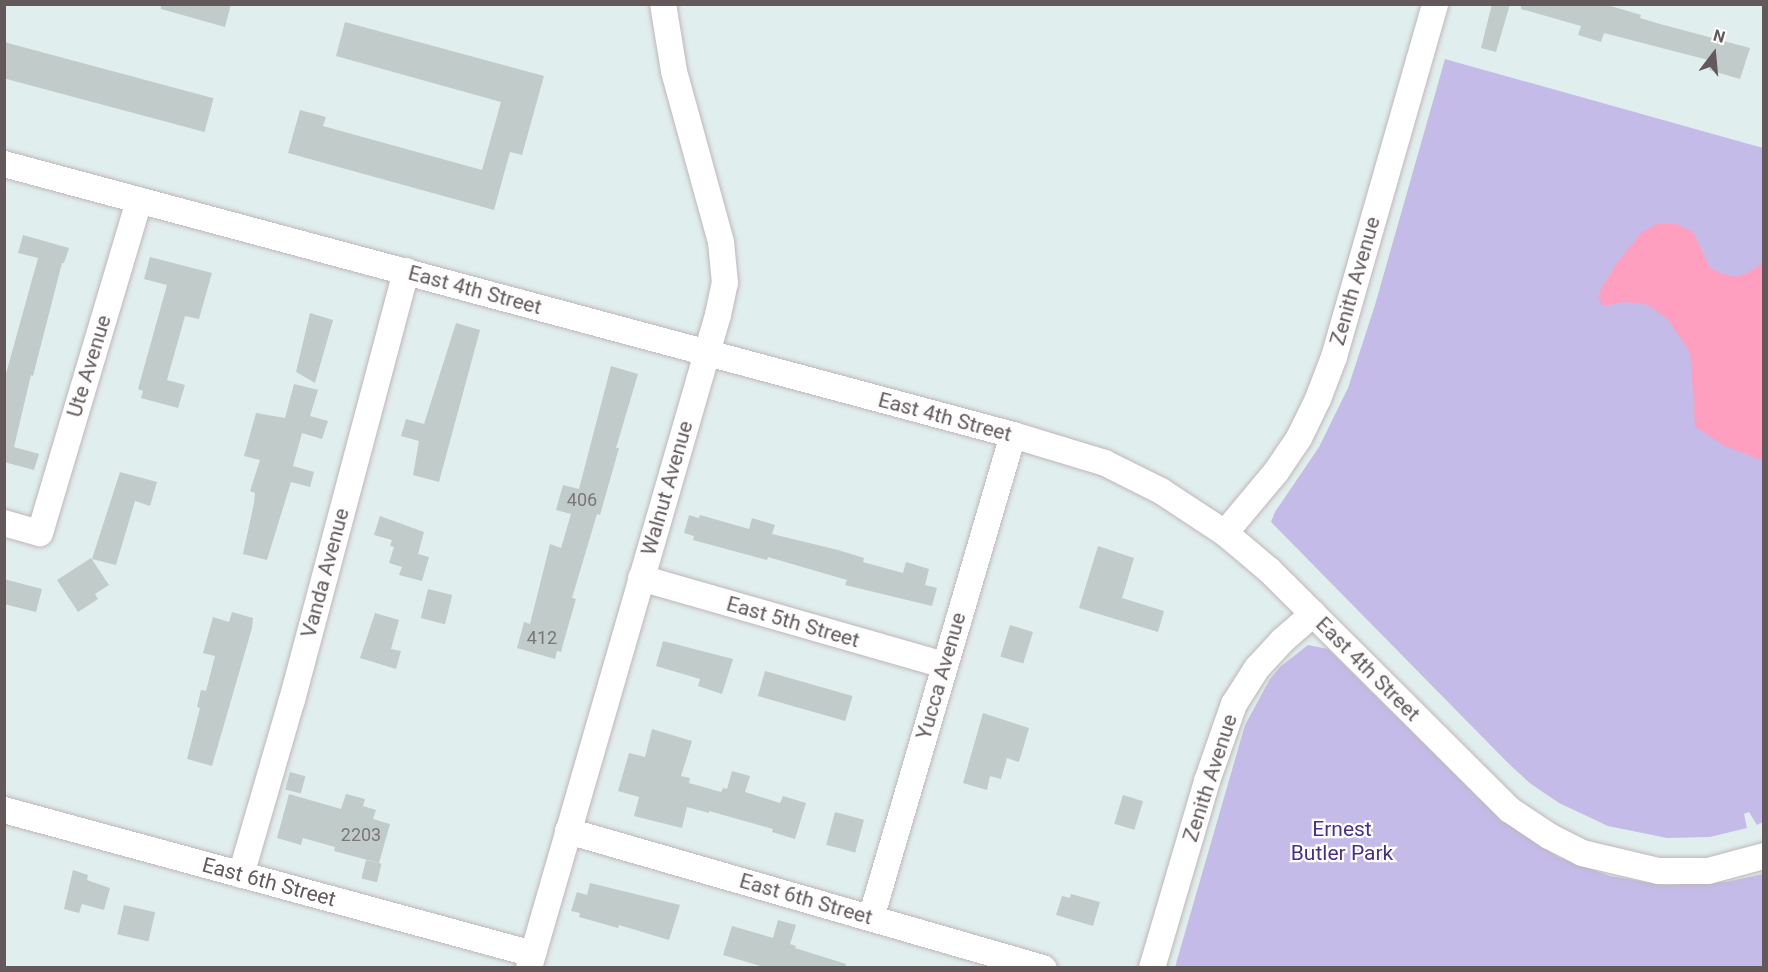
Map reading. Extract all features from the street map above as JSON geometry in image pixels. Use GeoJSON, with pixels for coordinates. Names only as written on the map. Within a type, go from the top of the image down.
{"type":"FeatureCollection","features":[{"type":"Feature","properties":{"kind":"street","name":"Walnut Avenue"},"geometry":{"type":"LineString","coordinates":[[531,961],[722,297],[724,255],[674,71],[663,4]]}},
{"type":"Feature","properties":{"kind":"street","name":"Zenith Avenue"},"geometry":{"type":"LineString","coordinates":[[1225,533],[1282,463],[1299,438],[1318,399],[1334,357],[1435,4]]}},
{"type":"Feature","properties":{"kind":"street","name":"East 4th Street"},"geometry":{"type":"LineString","coordinates":[[4,164],[707,352],[1106,463],[1161,491],[1225,533],[1269,570],[1510,810],[1549,836],[1582,853],[1659,871],[1708,871],[1764,856]]}},
{"type":"Feature","properties":{"kind":"street","name":"Ute Avenue"},"geometry":{"type":"LineString","coordinates":[[4,523],[40,533],[139,200]]}},
{"type":"Feature","properties":{"kind":"street","name":"Vanda Avenue"},"geometry":{"type":"LineString","coordinates":[[241,874],[291,700],[406,271]]}},
{"type":"Feature","properties":{"kind":"street","name":"Yucca Avenue"},"geometry":{"type":"LineString","coordinates":[[871,918],[1012,435]]}},
{"type":"Feature","properties":{"kind":"street","name":"East 5th Street"},"geometry":{"type":"LineString","coordinates":[[641,578],[944,665]]}},
{"type":"Feature","properties":{"kind":"street","name":"Zenith Avenue"},"geometry":{"type":"LineString","coordinates":[[1152,968],[1207,781],[1234,704],[1257,668],[1283,640],[1313,614]]}},
{"type":"Feature","properties":{"kind":"street","name":"East 6th Street"},"geometry":{"type":"LineString","coordinates":[[4,810],[241,874],[531,961]]}},
{"type":"Feature","properties":{"kind":"street","name":"East 6th Street"},"geometry":{"type":"LineString","coordinates":[[568,831],[1044,968]]}},
{"type":"Feature","properties":{"kind":"green space"},"geometry":{"type":"Polygon","coordinates":[[[1445,59],[1763,148],[1763,822],[1757,825],[1749,812],[1744,814],[1747,828],[1710,837],[1667,838],[1608,826],[1559,803],[1531,784],[1509,764],[1271,522],[1275,512],[1319,447],[1348,388],[1375,305],[1445,59]]]}},
{"type":"Feature","properties":{"kind":"green space","name":"Ernest Butler Park"},"geometry":{"type":"Polygon","coordinates":[[[1308,645],[1328,649],[1499,818],[1558,857],[1610,876],[1664,885],[1726,882],[1763,874],[1763,967],[1175,967],[1245,725],[1270,679],[1280,667],[1308,645]]]}},
{"type":"Feature","properties":{"kind":"shaded area"},"geometry":{"type":"Polygon","coordinates":[[[1656,224],[1676,224],[1693,232],[1709,267],[1719,273],[1735,277],[1747,273],[1763,262],[1763,461],[1724,446],[1695,427],[1690,353],[1668,320],[1648,305],[1625,302],[1603,306],[1598,298],[1601,288],[1618,261],[1641,233],[1656,224]]]}},
{"type":"Feature","properties":{"kind":"building"},"geometry":{"type":"Polygon","coordinates":[[[161,4],[231,4],[225,27],[161,9],[161,4]]]}},
{"type":"Feature","properties":{"kind":"building"},"geometry":{"type":"Polygon","coordinates":[[[1492,4],[1510,4],[1496,52],[1481,48],[1492,4]]]}},
{"type":"Feature","properties":{"kind":"building"},"geometry":{"type":"Polygon","coordinates":[[[1521,4],[1604,4],[1641,15],[1640,18],[1750,48],[1740,79],[1709,70],[1712,61],[1604,33],[1601,42],[1578,35],[1581,26],[1521,9],[1521,4]]]}},
{"type":"Feature","properties":{"kind":"building"},"geometry":{"type":"Polygon","coordinates":[[[345,22],[544,76],[522,155],[510,152],[494,210],[288,153],[300,110],[326,117],[323,126],[482,170],[501,102],[336,56],[345,22]]]}},
{"type":"Feature","properties":{"kind":"building"},"geometry":{"type":"Polygon","coordinates":[[[4,42],[214,98],[205,132],[4,78],[4,42]]]}},
{"type":"Feature","properties":{"kind":"building"},"geometry":{"type":"Polygon","coordinates":[[[23,235],[69,248],[64,263],[62,263],[33,376],[31,375],[14,447],[39,454],[34,470],[4,462],[4,381],[38,258],[18,253],[23,235]]]}},
{"type":"Feature","properties":{"kind":"building"},"geometry":{"type":"Polygon","coordinates":[[[150,257],[212,273],[199,319],[185,316],[167,380],[185,385],[178,408],[141,398],[143,391],[138,389],[167,285],[144,279],[150,257]]]}},
{"type":"Feature","properties":{"kind":"building"},"geometry":{"type":"Polygon","coordinates":[[[310,313],[333,320],[315,383],[296,372],[310,313]]]}},
{"type":"Feature","properties":{"kind":"building"},"geometry":{"type":"Polygon","coordinates":[[[456,323],[480,330],[439,482],[413,475],[419,441],[401,436],[406,419],[424,424],[456,323]]]}},
{"type":"Feature","properties":{"kind":"building"},"geometry":{"type":"Polygon","coordinates":[[[611,366],[638,374],[616,448],[619,448],[600,515],[597,514],[572,598],[576,599],[561,652],[557,651],[555,659],[517,648],[524,622],[530,624],[550,544],[561,548],[571,514],[556,510],[563,485],[579,489],[611,366]]]}},
{"type":"Feature","properties":{"kind":"building"},"geometry":{"type":"Polygon","coordinates":[[[294,384],[318,390],[310,416],[328,421],[322,439],[302,433],[293,466],[314,472],[310,487],[291,482],[267,560],[243,554],[254,503],[255,493],[250,491],[260,460],[244,456],[256,413],[285,418],[294,384]]]}},
{"type":"Feature","properties":{"kind":"building"},"geometry":{"type":"Polygon","coordinates":[[[120,472],[157,482],[150,506],[135,501],[116,565],[92,559],[120,472]]]}},
{"type":"Feature","properties":{"kind":"building"},"geometry":{"type":"Polygon","coordinates":[[[689,515],[699,518],[700,515],[749,529],[752,518],[775,525],[772,534],[864,558],[863,562],[903,573],[906,562],[929,569],[925,585],[937,588],[932,606],[845,585],[847,580],[768,557],[767,560],[693,540],[694,536],[684,533],[689,515]]]}},
{"type":"Feature","properties":{"kind":"building"},"geometry":{"type":"Polygon","coordinates":[[[380,516],[424,532],[418,554],[429,557],[422,581],[399,575],[402,567],[389,563],[394,547],[390,546],[392,540],[374,535],[380,516]]]}},
{"type":"Feature","properties":{"kind":"building"},"geometry":{"type":"Polygon","coordinates":[[[1098,546],[1134,558],[1122,598],[1164,611],[1158,632],[1079,608],[1098,546]]]}},
{"type":"Feature","properties":{"kind":"building"},"geometry":{"type":"Polygon","coordinates":[[[91,558],[109,585],[95,594],[98,599],[78,612],[57,580],[91,558]]]}},
{"type":"Feature","properties":{"kind":"building"},"geometry":{"type":"Polygon","coordinates":[[[4,579],[42,589],[36,612],[4,604],[4,579]]]}},
{"type":"Feature","properties":{"kind":"building"},"geometry":{"type":"Polygon","coordinates":[[[428,589],[452,595],[445,624],[421,618],[428,589]]]}},
{"type":"Feature","properties":{"kind":"building"},"geometry":{"type":"Polygon","coordinates":[[[232,612],[253,618],[252,628],[212,766],[187,759],[200,708],[197,707],[201,690],[206,691],[215,656],[203,653],[213,617],[229,622],[232,612]]]}},
{"type":"Feature","properties":{"kind":"building"},"geometry":{"type":"Polygon","coordinates":[[[375,613],[399,620],[391,649],[401,651],[396,669],[360,658],[375,613]]]}},
{"type":"Feature","properties":{"kind":"building"},"geometry":{"type":"Polygon","coordinates":[[[1010,625],[1033,632],[1023,664],[1000,657],[1010,625]]]}},
{"type":"Feature","properties":{"kind":"building"},"geometry":{"type":"Polygon","coordinates":[[[663,641],[733,659],[722,694],[698,686],[700,679],[656,666],[663,641]]]}},
{"type":"Feature","properties":{"kind":"building"},"geometry":{"type":"Polygon","coordinates":[[[765,671],[852,696],[845,721],[758,696],[765,671]]]}},
{"type":"Feature","properties":{"kind":"building"},"geometry":{"type":"Polygon","coordinates":[[[983,713],[1029,728],[1019,762],[1007,758],[1001,779],[990,776],[987,790],[963,783],[983,713]]]}},
{"type":"Feature","properties":{"kind":"building"},"geometry":{"type":"Polygon","coordinates":[[[652,729],[692,741],[681,776],[690,778],[689,783],[721,792],[723,788],[727,789],[732,771],[750,776],[745,792],[780,803],[783,796],[806,803],[795,839],[772,832],[773,829],[687,807],[682,828],[634,816],[639,797],[618,791],[629,753],[645,757],[652,729]]]}},
{"type":"Feature","properties":{"kind":"building"},"geometry":{"type":"Polygon","coordinates":[[[290,772],[305,776],[301,794],[285,789],[290,772]]]}},
{"type":"Feature","properties":{"kind":"building"},"geometry":{"type":"Polygon","coordinates":[[[289,794],[341,809],[346,794],[365,799],[363,806],[376,810],[373,819],[390,824],[379,863],[334,851],[335,847],[303,838],[301,845],[277,838],[289,794]]]}},
{"type":"Feature","properties":{"kind":"building"},"geometry":{"type":"Polygon","coordinates":[[[1123,795],[1143,801],[1134,830],[1114,824],[1123,795]]]}},
{"type":"Feature","properties":{"kind":"building"},"geometry":{"type":"Polygon","coordinates":[[[835,812],[864,820],[855,853],[826,845],[835,812]]]}},
{"type":"Feature","properties":{"kind":"building"},"geometry":{"type":"Polygon","coordinates":[[[366,860],[382,864],[377,882],[361,878],[366,860]]]}},
{"type":"Feature","properties":{"kind":"building"},"geometry":{"type":"Polygon","coordinates":[[[73,870],[88,875],[87,880],[110,888],[104,910],[82,904],[79,913],[64,909],[73,870]]]}},
{"type":"Feature","properties":{"kind":"building"},"geometry":{"type":"Polygon","coordinates":[[[590,883],[680,905],[669,940],[619,925],[618,928],[579,917],[580,913],[571,911],[577,892],[587,895],[590,883]]]}},
{"type":"Feature","properties":{"kind":"building"},"geometry":{"type":"Polygon","coordinates":[[[1071,894],[1100,902],[1093,926],[1056,915],[1062,896],[1070,898],[1071,894]]]}},
{"type":"Feature","properties":{"kind":"building"},"geometry":{"type":"Polygon","coordinates":[[[124,905],[155,912],[148,941],[117,934],[124,905]]]}},
{"type":"Feature","properties":{"kind":"building"},"geometry":{"type":"Polygon","coordinates":[[[778,920],[796,925],[790,944],[796,946],[795,948],[846,964],[845,968],[767,968],[723,955],[732,926],[773,938],[778,920]]]}}]}
